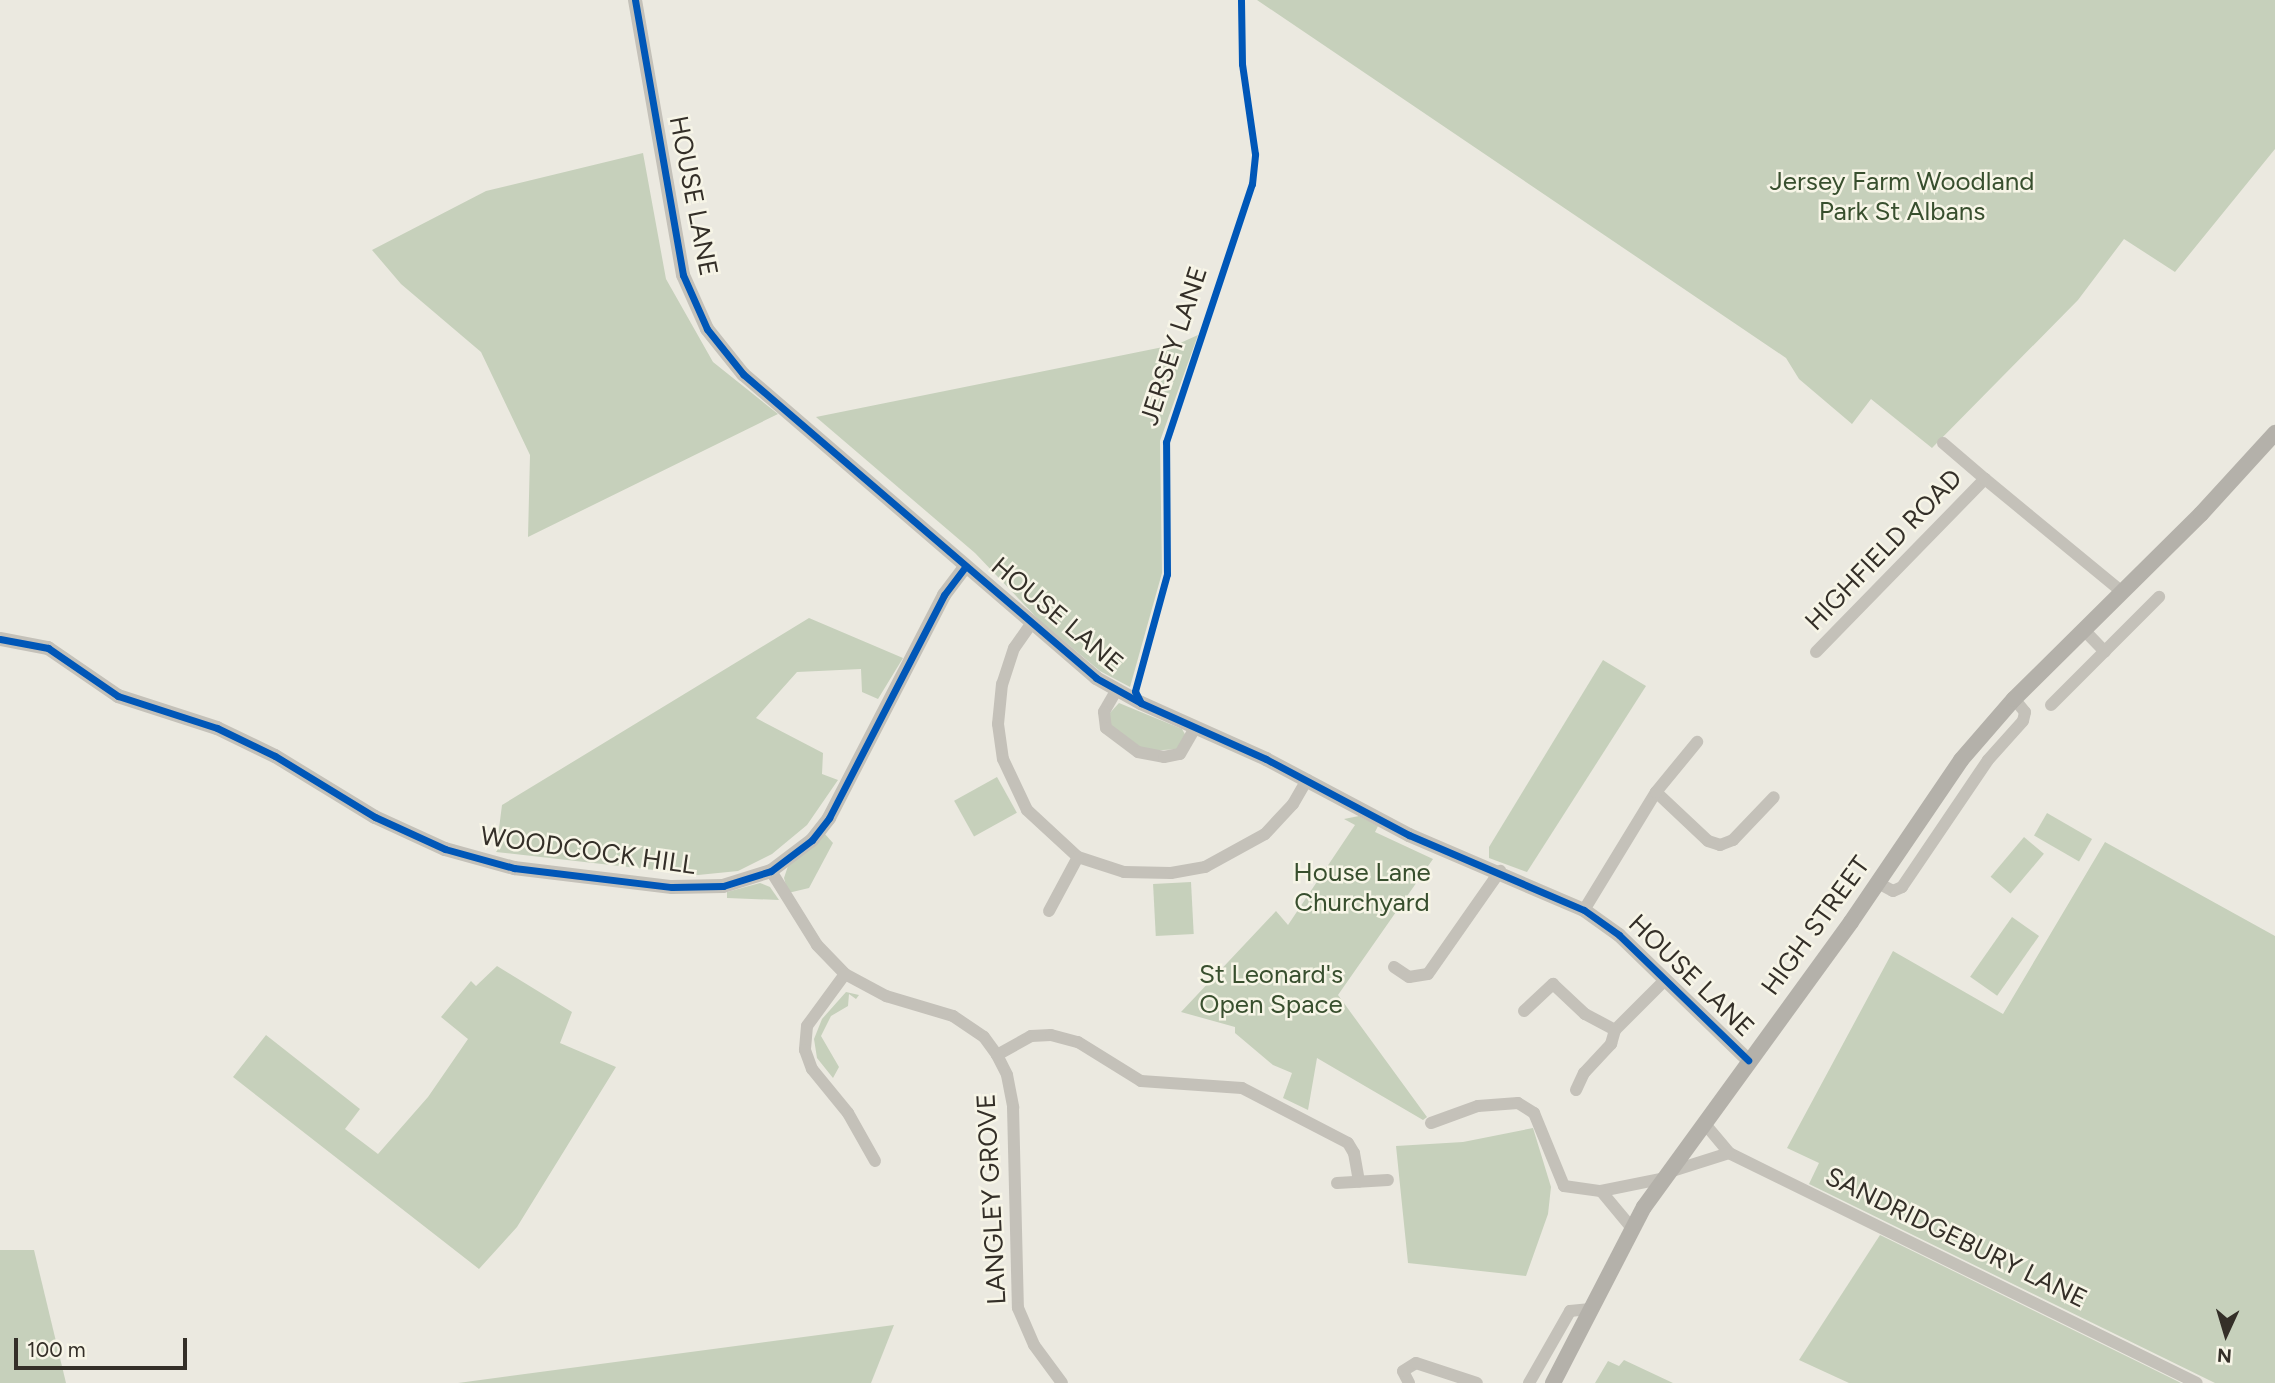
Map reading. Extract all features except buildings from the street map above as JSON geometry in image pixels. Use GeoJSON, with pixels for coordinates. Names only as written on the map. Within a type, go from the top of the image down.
{"type":"FeatureCollection","features":[{"type":"Feature","properties":{"kind":"main road","name":"HIGH STREET"},"geometry":{"type":"LineString","coordinates":[[1553,1383],[1631,1227],[1748,1060],[1878,883],[1961,760],[2014,699],[2275,433]]}},
{"type":"Feature","properties":{"kind":"street","name":"HOUSE LANE"},"geometry":{"type":"LineString","coordinates":[[635,0],[683,275],[707,330],[744,374],[1031,624],[1116,691],[1307,780],[1409,835],[1584,910],[1619,935],[1748,1060]]}},
{"type":"Feature","properties":{"kind":"street","name":"HIGHFIELD ROAD"},"geometry":{"type":"LineString","coordinates":[[1943,443],[2118,595]]}},
{"type":"Feature","properties":{"kind":"street","name":"HIGHFIELD ROAD"},"geometry":{"type":"LineString","coordinates":[[1816,652],[1985,479]]}},
{"type":"Feature","properties":{"kind":"street","name":"WOODCOCK HILL"},"geometry":{"type":"LineString","coordinates":[[0,639],[48,648],[118,696],[217,728],[275,756],[408,835],[485,862],[693,888],[723,886],[771,871],[812,840],[829,818],[944,595],[966,566]]}},
{"type":"Feature","properties":{"kind":"street"},"geometry":{"type":"LineString","coordinates":[[2051,705],[2160,597]]}},
{"type":"Feature","properties":{"kind":"street"},"geometry":{"type":"LineString","coordinates":[[1031,624],[1014,648],[1002,684],[1000,743],[1007,771],[1027,810],[1078,857],[1124,872],[1171,873],[1205,867],[1265,834],[1287,812],[1307,780]]}},
{"type":"Feature","properties":{"kind":"street"},"geometry":{"type":"LineString","coordinates":[[2084,629],[2105,652]]}},
{"type":"Feature","properties":{"kind":"street"},"geometry":{"type":"LineString","coordinates":[[1116,691],[1104,712],[1105,728],[1138,752],[1164,757],[1180,754],[1195,728]]}},
{"type":"Feature","properties":{"kind":"street"},"geometry":{"type":"LineString","coordinates":[[1878,883],[1893,891],[1902,887],[1988,760],[2023,722],[2025,712],[2014,699]]}},
{"type":"Feature","properties":{"kind":"street"},"geometry":{"type":"LineString","coordinates":[[1584,910],[1656,792],[1697,741]]}},
{"type":"Feature","properties":{"kind":"street"},"geometry":{"type":"LineString","coordinates":[[1656,792],[1708,841],[1720,845],[1733,840],[1774,797]]}},
{"type":"Feature","properties":{"kind":"street"},"geometry":{"type":"LineString","coordinates":[[1049,911],[1078,857]]}},
{"type":"Feature","properties":{"kind":"street","name":"LANGLEY GROVE"},"geometry":{"type":"LineString","coordinates":[[771,871],[817,946],[845,974],[886,996],[961,1020],[997,1055],[1007,1075],[1013,1107],[1018,1308],[1034,1345],[1062,1383]]}},
{"type":"Feature","properties":{"kind":"street"},"geometry":{"type":"LineString","coordinates":[[1394,967],[1409,976],[1428,974],[1500,872]]}},
{"type":"Feature","properties":{"kind":"street"},"geometry":{"type":"LineString","coordinates":[[845,974],[813,1015],[805,1034],[805,1050],[812,1069],[848,1113],[876,1161]]}},
{"type":"Feature","properties":{"kind":"street"},"geometry":{"type":"LineString","coordinates":[[1576,1090],[1584,1073],[1611,1044],[1615,1030],[1664,981]]}},
{"type":"Feature","properties":{"kind":"street"},"geometry":{"type":"LineString","coordinates":[[1524,1011],[1553,984],[1585,1014],[1615,1030]]}},
{"type":"Feature","properties":{"kind":"street"},"geometry":{"type":"LineString","coordinates":[[997,1055],[1031,1036],[1051,1035],[1078,1042],[1141,1081],[1242,1088],[1348,1143],[1354,1153],[1359,1182]]}},
{"type":"Feature","properties":{"kind":"street"},"geometry":{"type":"LineString","coordinates":[[1432,1123],[1493,1102],[1524,1105],[1534,1113],[1564,1186],[1601,1191],[1667,1175],[1729,1153]]}},
{"type":"Feature","properties":{"kind":"street","name":"SANDRIDGEBURY LANE"},"geometry":{"type":"LineString","coordinates":[[1705,1124],[1729,1153],[2197,1383]]}},
{"type":"Feature","properties":{"kind":"street"},"geometry":{"type":"LineString","coordinates":[[1338,1184],[1388,1180]]}},
{"type":"Feature","properties":{"kind":"street"},"geometry":{"type":"LineString","coordinates":[[1601,1191],[1631,1227]]}},
{"type":"Feature","properties":{"kind":"street"},"geometry":{"type":"LineString","coordinates":[[1529,1383],[1570,1311],[1588,1309]]}},
{"type":"Feature","properties":{"kind":"street"},"geometry":{"type":"LineString","coordinates":[[1409,1383],[1403,1371],[1416,1363],[1477,1383]]}},
{"type":"Feature","properties":{"kind":"green space","name":"Jersey Farm Woodland Park St Albans"},"geometry":{"type":"Polygon","coordinates":[[[1257,0],[2275,0],[2275,149],[2175,272],[2124,239],[2078,300],[1932,448],[1871,399],[1852,424],[1799,379],[1786,358],[1257,0]]]}},
{"type":"Feature","properties":{"kind":"green space"},"geometry":{"type":"Polygon","coordinates":[[[643,153],[666,279],[713,362],[778,414],[528,537],[530,455],[481,352],[401,284],[372,250],[486,191],[643,153]]]}},
{"type":"Feature","properties":{"kind":"green space"},"geometry":{"type":"Polygon","coordinates":[[[1198,335],[1160,441],[1162,573],[1130,687],[1100,671],[1040,621],[975,553],[816,417],[1178,344],[1198,335]]]}},
{"type":"Feature","properties":{"kind":"green space"},"geometry":{"type":"Polygon","coordinates":[[[809,618],[903,658],[878,699],[862,692],[861,669],[797,672],[756,718],[823,753],[822,774],[838,780],[807,825],[772,854],[738,871],[698,875],[496,852],[502,805],[809,618]]]}},
{"type":"Feature","properties":{"kind":"green space"},"geometry":{"type":"Polygon","coordinates":[[[1603,660],[1646,686],[1527,872],[1489,858],[1489,847],[1603,660]]]}},
{"type":"Feature","properties":{"kind":"green space"},"geometry":{"type":"Polygon","coordinates":[[[1119,703],[1182,729],[1186,736],[1179,749],[1147,751],[1111,730],[1109,714],[1119,703]]]}},
{"type":"Feature","properties":{"kind":"green space"},"geometry":{"type":"Polygon","coordinates":[[[997,777],[1017,813],[974,837],[954,801],[997,777]]]}},
{"type":"Feature","properties":{"kind":"green space"},"geometry":{"type":"Polygon","coordinates":[[[2047,813],[2092,839],[2079,862],[2034,836],[2047,813]]]}},
{"type":"Feature","properties":{"kind":"green space"},"geometry":{"type":"Polygon","coordinates":[[[1359,816],[1378,826],[1375,832],[1433,859],[1338,995],[1427,1117],[1423,1120],[1317,1058],[1308,1110],[1283,1098],[1292,1073],[1273,1065],[1235,1033],[1235,1027],[1181,1012],[1276,911],[1288,925],[1355,825],[1344,819],[1359,816]]]}},
{"type":"Feature","properties":{"kind":"green space"},"geometry":{"type":"Polygon","coordinates":[[[824,833],[833,843],[809,888],[788,893],[784,878],[788,866],[824,833]]]}},
{"type":"Feature","properties":{"kind":"green space"},"geometry":{"type":"Polygon","coordinates":[[[2024,837],[2044,854],[2010,894],[1991,877],[2024,837]]]}},
{"type":"Feature","properties":{"kind":"green space"},"geometry":{"type":"Polygon","coordinates":[[[2105,842],[2275,936],[2275,1383],[2215,1383],[1809,1184],[1819,1163],[1787,1148],[1893,951],[2003,1014],[2105,842]]]}},
{"type":"Feature","properties":{"kind":"green space"},"geometry":{"type":"Polygon","coordinates":[[[1191,882],[1194,934],[1156,936],[1153,884],[1191,882]]]}},
{"type":"Feature","properties":{"kind":"green space"},"geometry":{"type":"Polygon","coordinates":[[[760,883],[770,887],[779,900],[727,898],[727,892],[760,883]]]}},
{"type":"Feature","properties":{"kind":"green space"},"geometry":{"type":"Polygon","coordinates":[[[2012,917],[2039,936],[1997,996],[1970,977],[2012,917]]]}},
{"type":"Feature","properties":{"kind":"green space"},"geometry":{"type":"Polygon","coordinates":[[[497,966],[572,1012],[560,1043],[616,1067],[517,1227],[479,1269],[233,1077],[266,1035],[360,1109],[345,1129],[378,1154],[428,1097],[468,1039],[441,1017],[471,981],[476,986],[497,966]]]}},
{"type":"Feature","properties":{"kind":"green space"},"geometry":{"type":"Polygon","coordinates":[[[846,992],[859,995],[856,999],[849,994],[848,1006],[831,1016],[821,1036],[839,1067],[833,1078],[817,1058],[814,1039],[822,1019],[846,992]]]}},
{"type":"Feature","properties":{"kind":"green space"},"geometry":{"type":"Polygon","coordinates":[[[1533,1128],[1551,1187],[1548,1214],[1526,1276],[1408,1263],[1396,1146],[1463,1142],[1533,1128]]]}},
{"type":"Feature","properties":{"kind":"green space"},"geometry":{"type":"Polygon","coordinates":[[[1880,1235],[2181,1383],[1849,1383],[1799,1360],[1880,1235]]]}},
{"type":"Feature","properties":{"kind":"green space"},"geometry":{"type":"Polygon","coordinates":[[[0,1250],[34,1250],[66,1383],[0,1383],[0,1250]]]}},
{"type":"Feature","properties":{"kind":"green space"},"geometry":{"type":"Polygon","coordinates":[[[894,1325],[871,1383],[458,1383],[894,1325]]]}},
{"type":"Feature","properties":{"kind":"green space"},"geometry":{"type":"Polygon","coordinates":[[[1624,1360],[1673,1383],[1595,1383],[1608,1361],[1619,1366],[1624,1360]]]}},
{"type":"Feature","properties":{"kind":"cycle path"},"geometry":{"type":"LineString","coordinates":[[635,0],[683,275],[707,329],[743,374],[1096,678],[1141,703],[1266,759],[1409,835],[1584,910],[1619,935],[1748,1060]]}},
{"type":"Feature","properties":{"kind":"cycle path","name":"JERSEY LANE"},"geometry":{"type":"LineString","coordinates":[[1141,703],[1135,691],[1167,574],[1166,442],[1252,184],[1255,154],[1242,64],[1241,0]]}},
{"type":"Feature","properties":{"kind":"cycle path"},"geometry":{"type":"LineString","coordinates":[[0,639],[48,648],[118,696],[217,728],[275,756],[375,817],[445,849],[514,868],[672,887],[723,886],[771,871],[812,840],[829,818],[944,595],[966,566]]}},
{"type":"Feature","properties":{"kind":"park label","name":"House Lane Churchyard"},"geometry":{"type":"Point","coordinates":[1362,888]}},
{"type":"Feature","properties":{"kind":"park label","name":"St Leonard's Open Space"},"geometry":{"type":"Point","coordinates":[1271,990]}}]}
